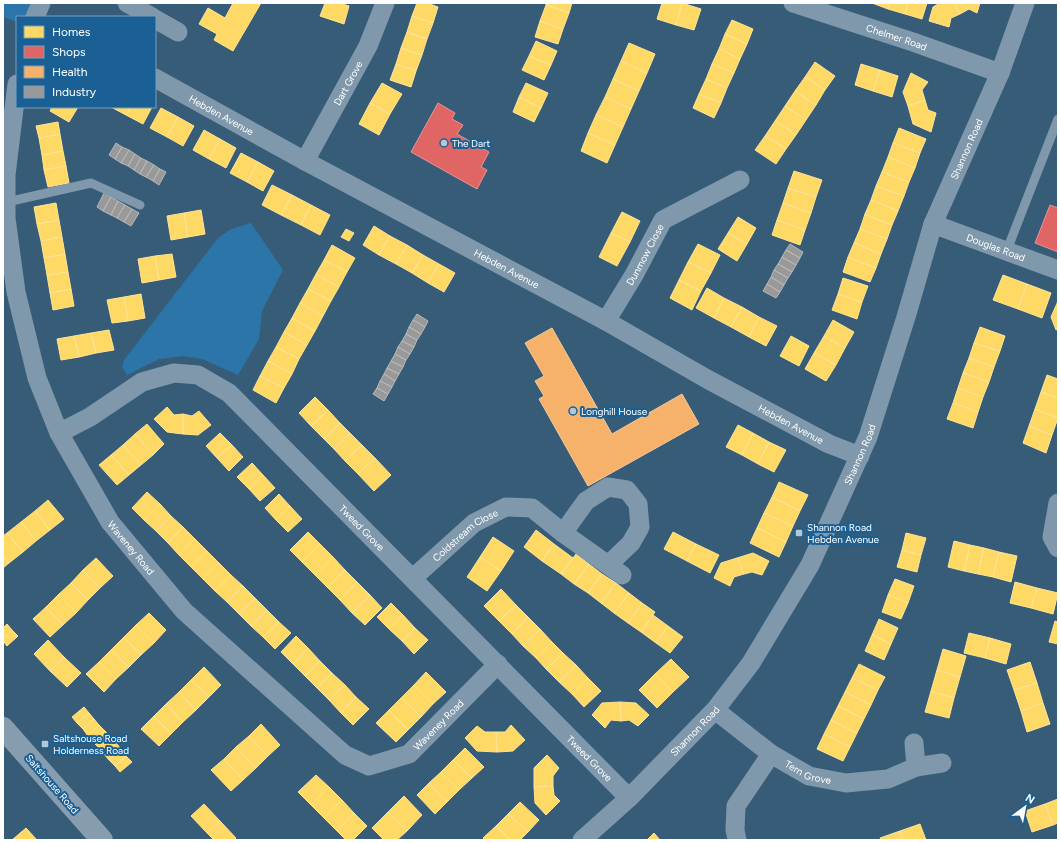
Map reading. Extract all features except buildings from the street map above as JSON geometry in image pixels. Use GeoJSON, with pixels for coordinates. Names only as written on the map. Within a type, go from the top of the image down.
{"type":"FeatureCollection","features":[{"type":"Feature","properties":{"kind":"main road","name":"Saltshouse Road"},"geometry":{"type":"LineString","coordinates":[[3,728],[102,840]]}},
{"type":"Feature","properties":{"kind":"street"},"geometry":{"type":"LineString","coordinates":[[35,16],[40,3]]}},
{"type":"Feature","properties":{"kind":"street"},"geometry":{"type":"LineString","coordinates":[[127,3],[150,16]]}},
{"type":"Feature","properties":{"kind":"street","name":"Dart Grove"},"geometry":{"type":"LineString","coordinates":[[304,161],[368,46],[385,3]]}},
{"type":"Feature","properties":{"kind":"street","name":"Chelmer Road"},"geometry":{"type":"LineString","coordinates":[[793,3],[822,7],[1000,73]]}},
{"type":"Feature","properties":{"kind":"street","name":"Shannon Road"},"geometry":{"type":"LineString","coordinates":[[582,840],[629,798],[715,710],[751,663],[810,565],[868,437],[906,317],[933,224],[1000,73],[1025,3]]}},
{"type":"Feature","properties":{"kind":"street"},"geometry":{"type":"LineString","coordinates":[[156,20],[178,32]]}},
{"type":"Feature","properties":{"kind":"street","name":"Hebden Avenue"},"geometry":{"type":"LineString","coordinates":[[156,79],[304,161],[606,321],[707,379],[828,444],[860,456]]}},
{"type":"Feature","properties":{"kind":"street","name":"Waveney Road"},"geometry":{"type":"LineString","coordinates":[[16,92],[5,175],[7,202],[6,218],[16,292],[37,378],[59,433],[110,522],[184,611],[345,754],[369,766],[409,754],[498,664]]}},
{"type":"Feature","properties":{"kind":"street","name":"Dunmow Close"},"geometry":{"type":"LineString","coordinates":[[606,321],[634,276],[663,220],[740,180]]}},
{"type":"Feature","properties":{"kind":"street","name":"Douglas Road"},"geometry":{"type":"LineString","coordinates":[[933,224],[1058,270]]}},
{"type":"Feature","properties":{"kind":"street","name":"Tweed Grove"},"geometry":{"type":"LineString","coordinates":[[59,433],[90,417],[142,382],[174,373],[198,375],[229,393],[629,798]]}},
{"type":"Feature","properties":{"kind":"street","name":"Coldstream Close"},"geometry":{"type":"LineString","coordinates":[[413,578],[474,523],[506,507],[532,508],[563,533],[615,570],[640,528],[638,504],[627,490],[608,487],[586,501],[563,533]]}},
{"type":"Feature","properties":{"kind":"street"},"geometry":{"type":"LineString","coordinates":[[1058,503],[1052,537],[1058,548]]}},
{"type":"Feature","properties":{"kind":"street","name":"Tern Grove"},"geometry":{"type":"LineString","coordinates":[[715,710],[771,754],[809,776],[846,783],[888,779],[916,767],[942,763]]}},
{"type":"Feature","properties":{"kind":"street"},"geometry":{"type":"LineString","coordinates":[[914,743],[916,767]]}},
{"type":"Feature","properties":{"kind":"street"},"geometry":{"type":"LineString","coordinates":[[737,840],[735,830],[736,806],[771,754]]}},
{"type":"Feature","properties":{"kind":"lane"},"geometry":{"type":"LineString","coordinates":[[1007,250],[1058,119]]}},
{"type":"Feature","properties":{"kind":"lane"},"geometry":{"type":"LineString","coordinates":[[7,202],[91,184],[140,205]]}},
{"type":"Feature","properties":{"kind":"shaded area"},"geometry":{"type":"Polygon","coordinates":[[[3,3],[30,3],[25,16],[16,16],[16,22],[3,17],[3,3]]]}},
{"type":"Feature","properties":{"kind":"shaded area"},"geometry":{"type":"Polygon","coordinates":[[[251,223],[283,270],[262,311],[259,339],[238,375],[202,359],[184,356],[159,359],[127,375],[122,367],[124,360],[218,238],[231,229],[251,223]]]}},
{"type":"Feature","properties":{"kind":"place","name":"The Dart"},"geometry":{"type":"Point","coordinates":[444,143]}},
{"type":"Feature","properties":{"kind":"place","name":"Longhill House"},"geometry":{"type":"Point","coordinates":[573,411]}},
{"type":"Feature","properties":{"kind":"place","name":"Shannon Road Hebden Avenue"},"geometry":{"type":"Point","coordinates":[799,533]}},
{"type":"Feature","properties":{"kind":"place","name":"Saltshouse Road Holderness Road"},"geometry":{"type":"Point","coordinates":[45,744]}}]}
